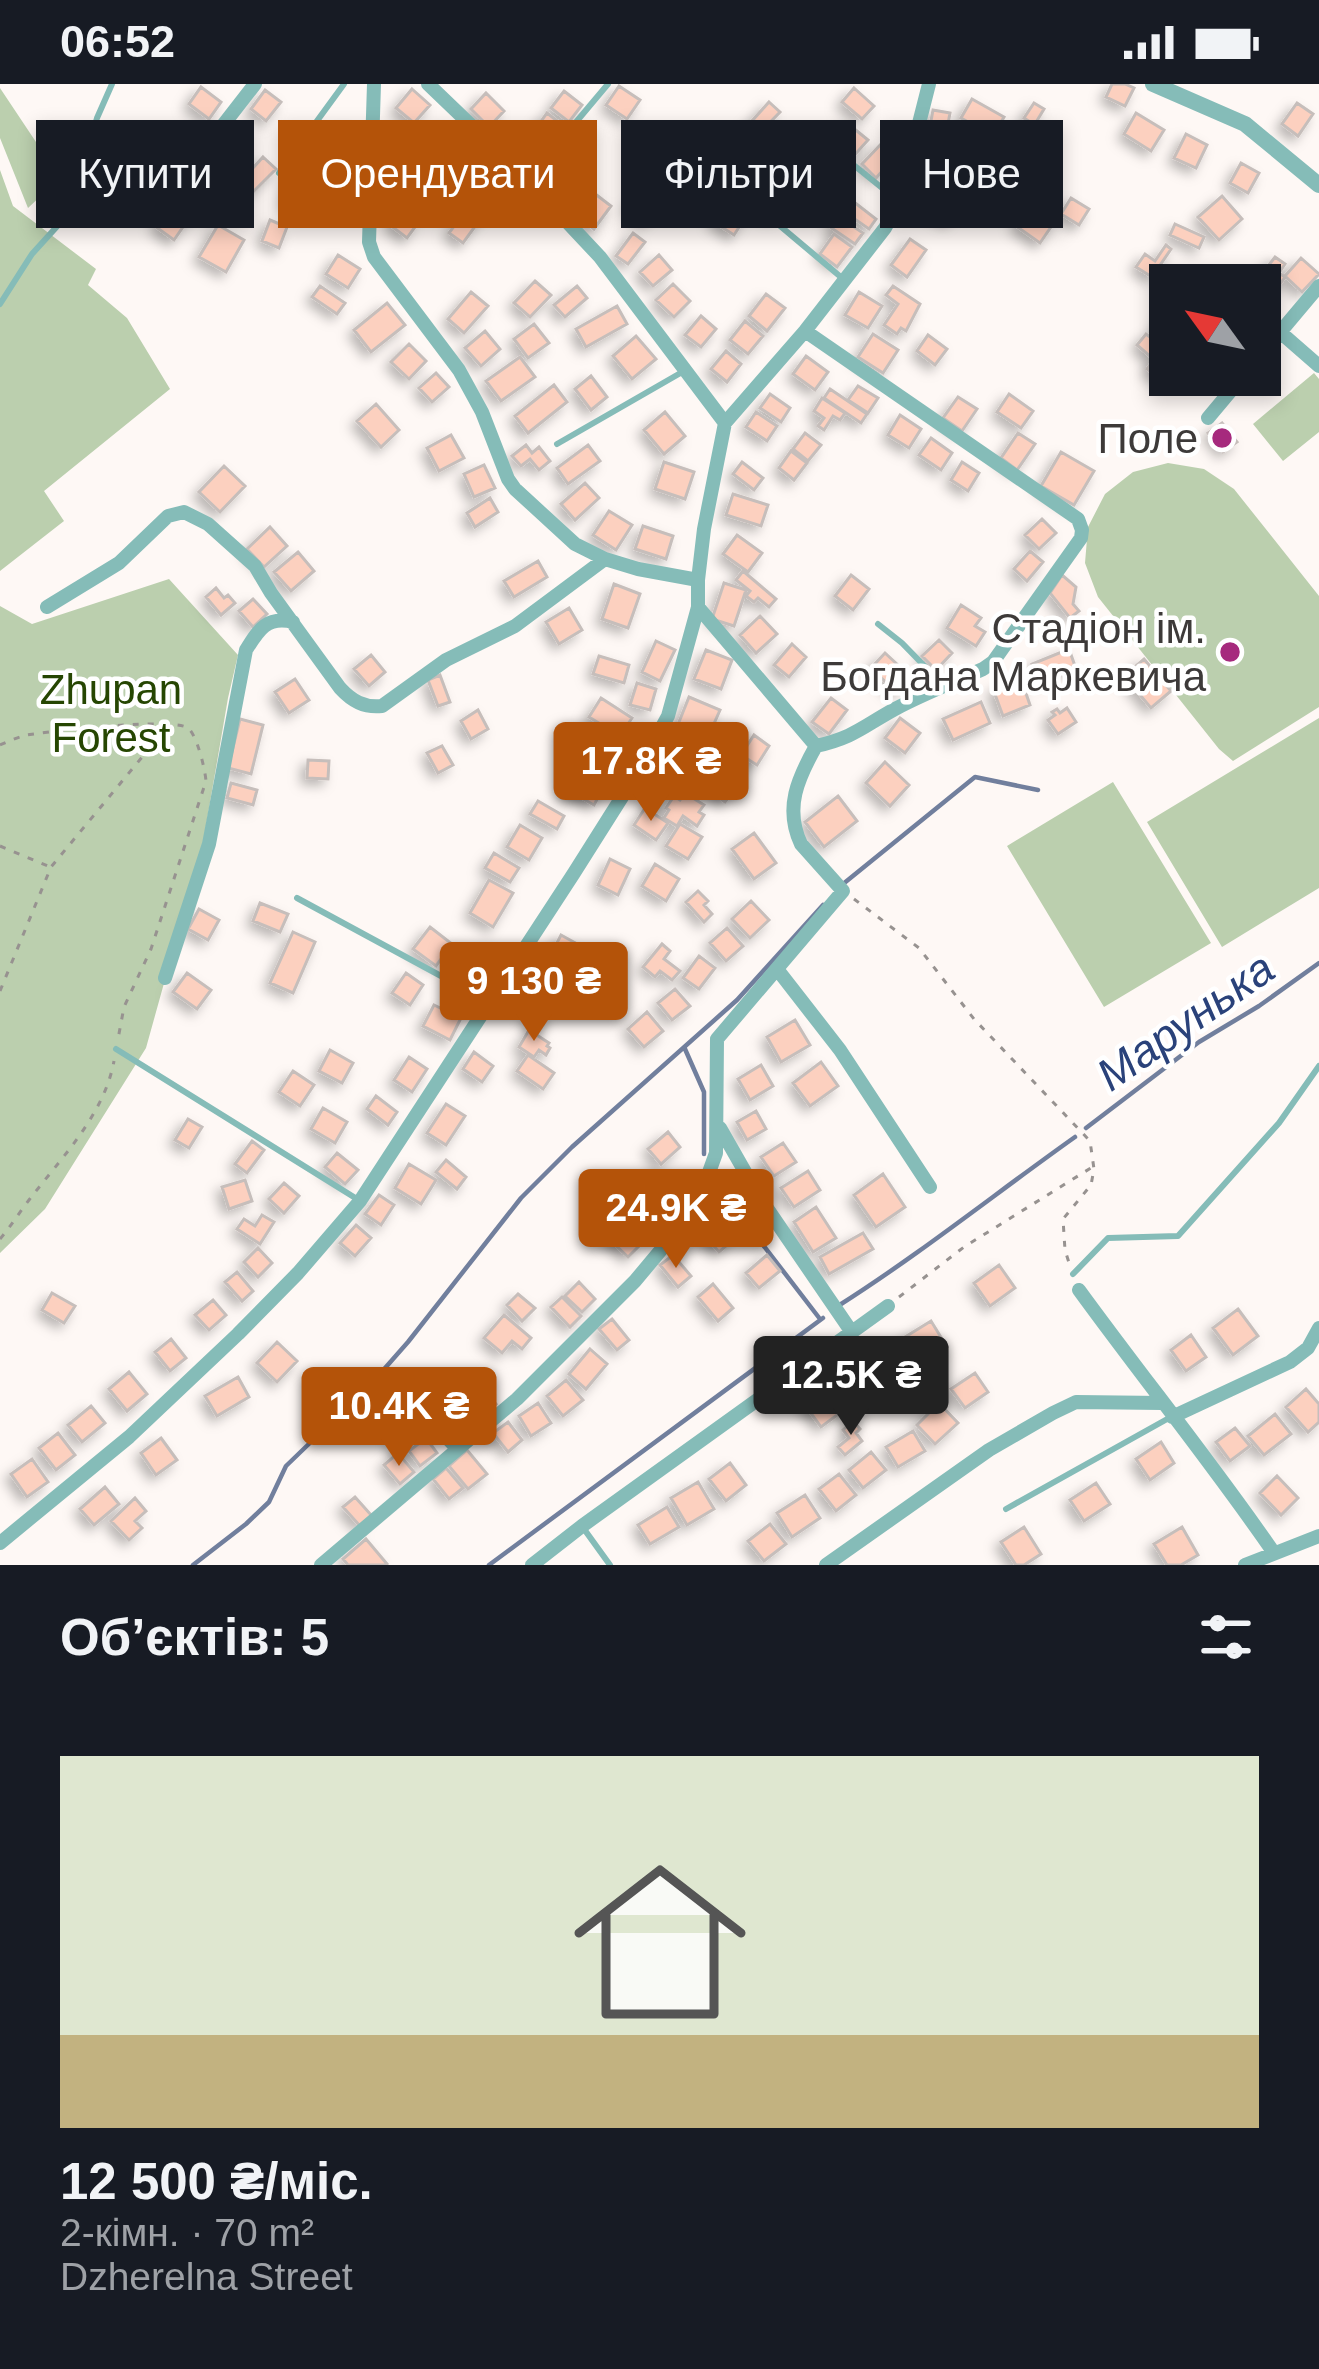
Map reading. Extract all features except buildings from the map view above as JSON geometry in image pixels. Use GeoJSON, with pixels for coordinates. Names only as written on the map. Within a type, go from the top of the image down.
{"type":"FeatureCollection","features":[{"type":"Feature","properties":{"kind":"street"},"geometry":{"type":"LineString","coordinates":[[227,120],[255,84]]}},
{"type":"Feature","properties":{"kind":"street"},"geometry":{"type":"LineString","coordinates":[[374,84],[369,242],[374,257],[459,370],[482,412],[508,479],[575,544],[638,569],[698,580]]}},
{"type":"Feature","properties":{"kind":"street"},"geometry":{"type":"LineString","coordinates":[[428,84],[466,120]]}},
{"type":"Feature","properties":{"kind":"street"},"geometry":{"type":"LineString","coordinates":[[919,120],[928,84]]}},
{"type":"Feature","properties":{"kind":"street"},"geometry":{"type":"LineString","coordinates":[[1153,84],[1244,124],[1319,185]]}},
{"type":"Feature","properties":{"kind":"street"},"geometry":{"type":"LineString","coordinates":[[573,228],[725,423]]}},
{"type":"Feature","properties":{"kind":"street"},"geometry":{"type":"LineString","coordinates":[[0,1543],[129,1437],[238,1334],[360,1201],[622,797],[668,716],[698,607],[704,529],[725,423],[885,228]]}},
{"type":"Feature","properties":{"kind":"street"},"geometry":{"type":"LineString","coordinates":[[1281,331],[1319,286]]}},
{"type":"Feature","properties":{"kind":"street"},"geometry":{"type":"LineString","coordinates":[[321,1565],[518,1399],[635,1281],[681,1226],[703,1190],[716,1153],[717,1039],[843,891],[800,844],[793,810],[800,775],[816,746],[860,732],[894,710],[983,669],[998,656],[1081,538],[1078,519],[805,331]]}},
{"type":"Feature","properties":{"kind":"street"},"geometry":{"type":"LineString","coordinates":[[1281,333],[1319,366]]}},
{"type":"Feature","properties":{"kind":"street"},"geometry":{"type":"LineString","coordinates":[[1208,418],[1226,396]]}},
{"type":"Feature","properties":{"kind":"street"},"geometry":{"type":"LineString","coordinates":[[47,608],[118,563],[168,516],[184,512],[208,524],[245,554],[348,696],[371,707],[382,706],[446,660],[515,626],[605,559]]}},
{"type":"Feature","properties":{"kind":"street"},"geometry":{"type":"LineString","coordinates":[[698,607],[816,746]]}},
{"type":"Feature","properties":{"kind":"street"},"geometry":{"type":"LineString","coordinates":[[165,979],[209,844],[246,650],[268,622],[293,622]]}},
{"type":"Feature","properties":{"kind":"street"},"geometry":{"type":"LineString","coordinates":[[777,969],[840,1050],[930,1187]]}},
{"type":"Feature","properties":{"kind":"street"},"geometry":{"type":"LineString","coordinates":[[717,1123],[760,1198],[850,1331]]}},
{"type":"Feature","properties":{"kind":"street"},"geometry":{"type":"LineString","coordinates":[[1076,1282],[1274,1553]]}},
{"type":"Feature","properties":{"kind":"street"},"geometry":{"type":"LineString","coordinates":[[532,1565],[888,1306]]}},
{"type":"Feature","properties":{"kind":"street"},"geometry":{"type":"LineString","coordinates":[[1172,1417],[1290,1362],[1308,1348],[1319,1328]]}},
{"type":"Feature","properties":{"kind":"street"},"geometry":{"type":"LineString","coordinates":[[826,1565],[989,1450],[1053,1413],[1076,1402],[1162,1403]]}},
{"type":"Feature","properties":{"kind":"street"},"geometry":{"type":"LineString","coordinates":[[1244,1565],[1319,1536]]}},
{"type":"Feature","properties":{"kind":"lane"},"geometry":{"type":"LineString","coordinates":[[0,304],[32,254],[61,222],[112,84]]}},
{"type":"Feature","properties":{"kind":"lane"},"geometry":{"type":"LineString","coordinates":[[318,120],[344,84]]}},
{"type":"Feature","properties":{"kind":"lane"},"geometry":{"type":"LineString","coordinates":[[578,120],[608,84]]}},
{"type":"Feature","properties":{"kind":"lane"},"geometry":{"type":"LineString","coordinates":[[856,167],[880,187]]}},
{"type":"Feature","properties":{"kind":"lane"},"geometry":{"type":"LineString","coordinates":[[782,228],[844,280]]}},
{"type":"Feature","properties":{"kind":"lane"},"geometry":{"type":"LineString","coordinates":[[557,444],[684,371]]}},
{"type":"Feature","properties":{"kind":"lane"},"geometry":{"type":"LineString","coordinates":[[878,624],[944,687]]}},
{"type":"Feature","properties":{"kind":"lane"},"geometry":{"type":"LineString","coordinates":[[297,898],[489,1003]]}},
{"type":"Feature","properties":{"kind":"lane"},"geometry":{"type":"LineString","coordinates":[[116,1049],[360,1201]]}},
{"type":"Feature","properties":{"kind":"lane"},"geometry":{"type":"LineString","coordinates":[[1076,1282],[1108,1238],[1178,1236],[1279,1123],[1319,1066]]}},
{"type":"Feature","properties":{"kind":"lane"},"geometry":{"type":"LineString","coordinates":[[416,1411],[454,1451]]}},
{"type":"Feature","properties":{"kind":"lane"},"geometry":{"type":"LineString","coordinates":[[1006,1509],[1172,1417]]}},
{"type":"Feature","properties":{"kind":"lane"},"geometry":{"type":"LineString","coordinates":[[582,1526],[610,1565]]}},
{"type":"Feature","properties":{"kind":"path"},"geometry":{"type":"LineString","coordinates":[[0,745],[40,734],[133,724],[184,725],[192,730],[206,781],[151,950],[124,1007],[111,1076],[94,1113],[0,1239]]}},
{"type":"Feature","properties":{"kind":"path"},"geometry":{"type":"LineString","coordinates":[[0,991],[50,867],[169,725]]}},
{"type":"Feature","properties":{"kind":"path"},"geometry":{"type":"LineString","coordinates":[[0,847],[50,867]]}},
{"type":"Feature","properties":{"kind":"path"},"geometry":{"type":"LineString","coordinates":[[843,891],[919,948],[974,1019],[1090,1141],[1091,1185],[1063,1219],[1064,1250],[1076,1282]]}},
{"type":"Feature","properties":{"kind":"path"},"geometry":{"type":"LineString","coordinates":[[888,1306],[964,1247],[1094,1166]]}},
{"type":"Feature","properties":{"kind":"green space"},"geometry":{"type":"Polygon","coordinates":[[[0,88],[36,142],[36,200],[28,208],[0,138],[0,88]]]}},
{"type":"Feature","properties":{"kind":"green space"},"geometry":{"type":"Polygon","coordinates":[[[0,170],[13,206],[36,228],[96,269],[88,285],[127,318],[170,389],[44,491],[64,521],[0,571],[0,170]]]}},
{"type":"Feature","properties":{"kind":"green space"},"geometry":{"type":"Polygon","coordinates":[[[1314,373],[1319,379],[1319,432],[1283,461],[1253,424],[1314,373]]]}},
{"type":"Feature","properties":{"kind":"green space","name":"Стадіон ім. Богдана Маркевича"},"geometry":{"type":"Polygon","coordinates":[[[1168,463],[1204,469],[1234,489],[1319,596],[1319,707],[1233,761],[1098,597],[1085,563],[1088,527],[1105,494],[1133,472],[1168,463]]]}},
{"type":"Feature","properties":{"kind":"green space","name":"Zhupan Forest"},"geometry":{"type":"Polygon","coordinates":[[[169,579],[238,655],[203,843],[146,1048],[45,1209],[0,1253],[0,606],[32,624],[169,579]]]}},
{"type":"Feature","properties":{"kind":"green space"},"geometry":{"type":"Polygon","coordinates":[[[1319,718],[1319,888],[1222,947],[1147,822],[1319,718]]]}},
{"type":"Feature","properties":{"kind":"green space"},"geometry":{"type":"Polygon","coordinates":[[[1113,782],[1211,943],[1104,1007],[1007,846],[1113,782]]]}},
{"type":"Feature","properties":{"kind":"waterway"},"geometry":{"type":"LineString","coordinates":[[843,884],[975,777],[1038,790]]}},
{"type":"Feature","properties":{"kind":"waterway"},"geometry":{"type":"LineString","coordinates":[[193,1565],[269,1502],[286,1466],[408,1342],[521,1198],[737,1000],[823,905]]}},
{"type":"Feature","properties":{"kind":"waterway","name":"Марунька"},"geometry":{"type":"LineString","coordinates":[[1086,1128],[1199,1042],[1319,963]]}},
{"type":"Feature","properties":{"kind":"waterway"},"geometry":{"type":"LineString","coordinates":[[685,1049],[704,1092],[704,1154]]}},
{"type":"Feature","properties":{"kind":"waterway","name":"Марунька"},"geometry":{"type":"LineString","coordinates":[[838,1306],[1075,1137]]}},
{"type":"Feature","properties":{"kind":"waterway"},"geometry":{"type":"LineString","coordinates":[[710,1176],[820,1319]]}},
{"type":"Feature","properties":{"kind":"waterway","name":"Марунька"},"geometry":{"type":"LineString","coordinates":[[489,1565],[823,1318]]}},
{"type":"Feature","properties":{"kind":"place","name":"Поле"},"geometry":{"type":"Point","coordinates":[1222,438]}},
{"type":"Feature","properties":{"kind":"place","name":"Стадіон ім. Богдана Маркевича"},"geometry":{"type":"Point","coordinates":[1230,652]}}]}
